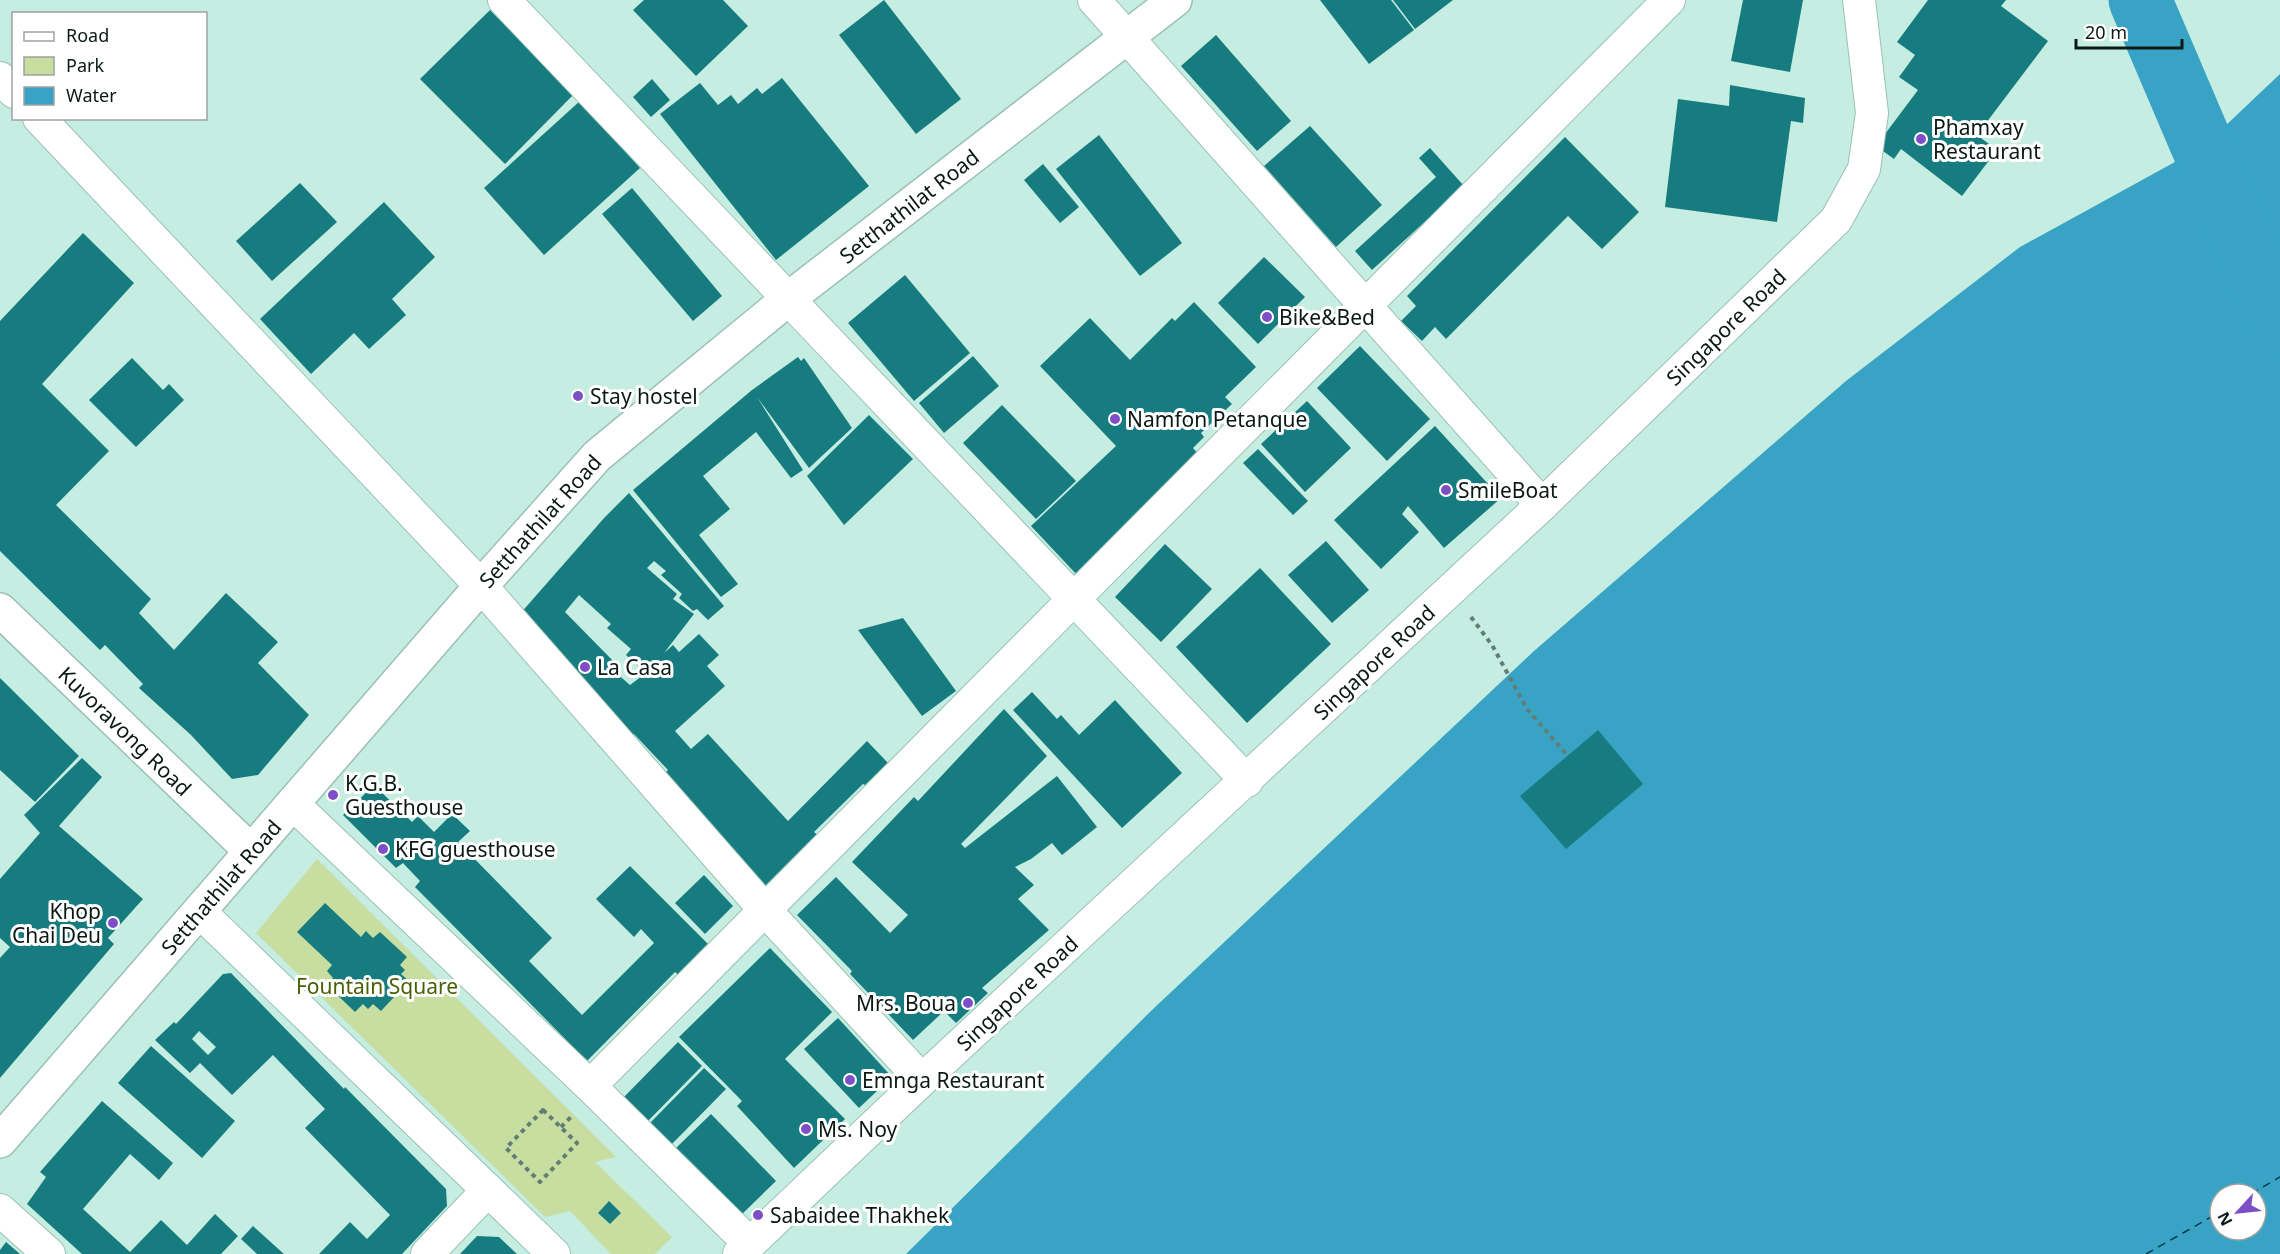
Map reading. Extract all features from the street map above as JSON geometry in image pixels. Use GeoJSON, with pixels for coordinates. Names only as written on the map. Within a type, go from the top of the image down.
{"type":"FeatureCollection","features":[{"type":"Feature","properties":{"kind":"street"},"geometry":{"type":"LineString","coordinates":[[504,0],[1247,781]]}},
{"type":"Feature","properties":{"kind":"street"},"geometry":{"type":"LineString","coordinates":[[1094,0],[1542,505]]}},
{"type":"Feature","properties":{"kind":"street","name":"Setthathilat Road"},"geometry":{"type":"LineString","coordinates":[[0,1141],[481,586],[597,456],[788,300],[1175,0]]}},
{"type":"Feature","properties":{"kind":"street"},"geometry":{"type":"LineString","coordinates":[[590,1086],[1669,0]]}},
{"type":"Feature","properties":{"kind":"street","name":"Singapore Road"},"geometry":{"type":"LineString","coordinates":[[744,1248],[1542,505],[1836,220],[1864,169],[1872,113],[1859,0]]}},
{"type":"Feature","properties":{"kind":"street"},"geometry":{"type":"LineString","coordinates":[[0,78],[12,90]]}},
{"type":"Feature","properties":{"kind":"street"},"geometry":{"type":"LineString","coordinates":[[41,120],[481,586],[765,910],[922,1080]]}},
{"type":"Feature","properties":{"kind":"street","name":"Kuvoravong Road"},"geometry":{"type":"LineString","coordinates":[[0,610],[251,851]]}},
{"type":"Feature","properties":{"kind":"street"},"geometry":{"type":"LineString","coordinates":[[293,804],[590,1086],[744,1248]]}},
{"type":"Feature","properties":{"kind":"street"},"geometry":{"type":"LineString","coordinates":[[200,912],[554,1254]]}},
{"type":"Feature","properties":{"kind":"street"},"geometry":{"type":"LineString","coordinates":[[427,1254],[488,1190]]}},
{"type":"Feature","properties":{"kind":"street"},"geometry":{"type":"LineString","coordinates":[[0,1210],[49,1254]]}},
{"type":"Feature","properties":{"kind":"path"},"geometry":{"type":"LineString","coordinates":[[1450,590],[1492,645],[1527,709],[1568,756]]}},
{"type":"Feature","properties":{"kind":"path"},"geometry":{"type":"LineString","coordinates":[[543,1110],[577,1143],[540,1182],[506,1148],[543,1110]]}},
{"type":"Feature","properties":{"kind":"green space","name":"Fountain Square"},"geometry":{"type":"Polygon","coordinates":[[[317,859],[616,1157],[595,1162],[672,1237],[655,1254],[611,1254],[570,1211],[545,1217],[256,933],[317,859]]]}},
{"type":"Feature","properties":{"kind":"water"},"geometry":{"type":"Polygon","coordinates":[[[2280,74],[2280,1254],[906,1254],[1152,1010],[1534,651],[1846,381],[2020,247],[2204,146],[2280,74]]]}},
{"type":"Feature","properties":{"kind":"building"},"geometry":{"type":"Polygon","coordinates":[[[644,0],[723,0],[748,26],[696,76],[633,10],[644,0]]]}},
{"type":"Feature","properties":{"kind":"building"},"geometry":{"type":"Polygon","coordinates":[[[884,0],[961,99],[916,134],[839,35],[884,0]]]}},
{"type":"Feature","properties":{"kind":"building"},"geometry":{"type":"Polygon","coordinates":[[[1320,0],[1391,0],[1414,30],[1369,64],[1320,0]]]}},
{"type":"Feature","properties":{"kind":"building"},"geometry":{"type":"Polygon","coordinates":[[[1393,0],[1453,0],[1415,29],[1393,0]]]}},
{"type":"Feature","properties":{"kind":"building"},"geometry":{"type":"Polygon","coordinates":[[[1743,0],[1803,0],[1790,72],[1731,61],[1743,0]]]}},
{"type":"Feature","properties":{"kind":"building"},"geometry":{"type":"Polygon","coordinates":[[[1928,0],[2006,0],[2001,6],[2048,41],[1977,135],[1997,150],[1962,196],[1901,149],[1894,159],[1876,146],[1918,90],[1899,77],[1915,55],[1897,42],[1928,0]]]}},
{"type":"Feature","properties":{"kind":"building"},"geometry":{"type":"Polygon","coordinates":[[[490,10],[574,94],[505,164],[420,79],[490,10]]]}},
{"type":"Feature","properties":{"kind":"building"},"geometry":{"type":"Polygon","coordinates":[[[1216,35],[1291,121],[1257,151],[1181,66],[1216,35]]]}},
{"type":"Feature","properties":{"kind":"building"},"geometry":{"type":"Polygon","coordinates":[[[782,78],[869,186],[776,260],[660,114],[700,83],[718,105],[731,95],[738,104],[757,88],[762,94],[782,78]]]}},
{"type":"Feature","properties":{"kind":"building"},"geometry":{"type":"Polygon","coordinates":[[[652,79],[670,100],[651,117],[633,97],[652,79]]]}},
{"type":"Feature","properties":{"kind":"building"},"geometry":{"type":"Polygon","coordinates":[[[1730,85],[1805,98],[1803,123],[1791,121],[1777,222],[1665,207],[1678,99],[1729,106],[1730,85]]]}},
{"type":"Feature","properties":{"kind":"building"},"geometry":{"type":"Polygon","coordinates":[[[580,101],[640,168],[544,255],[484,188],[580,101]]]}},
{"type":"Feature","properties":{"kind":"building"},"geometry":{"type":"Polygon","coordinates":[[[1310,126],[1382,205],[1336,247],[1264,166],[1310,126]]]}},
{"type":"Feature","properties":{"kind":"building"},"geometry":{"type":"Polygon","coordinates":[[[1099,135],[1182,243],[1140,276],[1056,169],[1099,135]]]}},
{"type":"Feature","properties":{"kind":"building"},"geometry":{"type":"Polygon","coordinates":[[[1565,137],[1639,212],[1602,249],[1568,216],[1446,339],[1435,327],[1422,341],[1401,321],[1416,306],[1407,296],[1565,137]]]}},
{"type":"Feature","properties":{"kind":"building"},"geometry":{"type":"Polygon","coordinates":[[[1430,148],[1464,186],[1372,270],[1355,251],[1436,177],[1419,158],[1430,148]]]}},
{"type":"Feature","properties":{"kind":"building"},"geometry":{"type":"Polygon","coordinates":[[[1043,164],[1079,207],[1060,223],[1024,180],[1043,164]]]}},
{"type":"Feature","properties":{"kind":"building"},"geometry":{"type":"Polygon","coordinates":[[[300,183],[337,222],[272,281],[236,241],[300,183]]]}},
{"type":"Feature","properties":{"kind":"building"},"geometry":{"type":"Polygon","coordinates":[[[632,188],[722,296],[693,321],[602,214],[632,188]]]}},
{"type":"Feature","properties":{"kind":"building"},"geometry":{"type":"Polygon","coordinates":[[[384,202],[435,257],[392,299],[406,315],[369,349],[354,333],[311,374],[260,319],[384,202]]]}},
{"type":"Feature","properties":{"kind":"building"},"geometry":{"type":"Polygon","coordinates":[[[83,233],[134,283],[42,384],[109,451],[56,505],[151,599],[139,613],[174,650],[226,593],[278,642],[258,663],[309,715],[258,775],[232,779],[191,735],[139,688],[143,684],[105,645],[100,650],[0,551],[0,321],[83,233]]]}},
{"type":"Feature","properties":{"kind":"building"},"geometry":{"type":"Polygon","coordinates":[[[1264,257],[1305,297],[1258,344],[1218,303],[1264,257]]]}},
{"type":"Feature","properties":{"kind":"building"},"geometry":{"type":"Polygon","coordinates":[[[905,275],[970,353],[914,401],[848,323],[905,275]]]}},
{"type":"Feature","properties":{"kind":"building"},"geometry":{"type":"Polygon","coordinates":[[[1194,302],[1256,367],[1225,397],[1232,404],[1201,433],[1204,437],[1193,448],[1201,457],[1078,576],[1031,526],[1116,446],[1040,366],[1090,318],[1130,360],[1172,318],[1175,321],[1194,302]]]}},
{"type":"Feature","properties":{"kind":"building"},"geometry":{"type":"Polygon","coordinates":[[[1360,346],[1430,419],[1387,461],[1317,388],[1360,346]]]}},
{"type":"Feature","properties":{"kind":"building"},"geometry":{"type":"Polygon","coordinates":[[[973,356],[999,386],[944,433],[919,403],[973,356]]]}},
{"type":"Feature","properties":{"kind":"building"},"geometry":{"type":"Polygon","coordinates":[[[798,357],[801,361],[804,358],[852,428],[809,468],[757,397],[803,470],[791,478],[756,432],[703,476],[730,509],[699,535],[738,584],[721,597],[633,490],[752,390],[798,357]]]}},
{"type":"Feature","properties":{"kind":"building"},"geometry":{"type":"Polygon","coordinates":[[[132,358],[163,390],[169,384],[184,400],[136,447],[89,400],[132,358]]]}},
{"type":"Feature","properties":{"kind":"building"},"geometry":{"type":"Polygon","coordinates":[[[1307,401],[1351,448],[1305,492],[1261,444],[1307,401]]]}},
{"type":"Feature","properties":{"kind":"building"},"geometry":{"type":"Polygon","coordinates":[[[1002,405],[1076,481],[1036,519],[963,443],[1002,405]]]}},
{"type":"Feature","properties":{"kind":"building"},"geometry":{"type":"Polygon","coordinates":[[[869,415],[913,459],[844,525],[807,476],[869,415]]]}},
{"type":"Feature","properties":{"kind":"building"},"geometry":{"type":"Polygon","coordinates":[[[1435,426],[1501,498],[1444,548],[1408,506],[1402,514],[1419,532],[1381,569],[1334,520],[1435,426]]]}},
{"type":"Feature","properties":{"kind":"building"},"geometry":{"type":"Polygon","coordinates":[[[1258,449],[1308,501],[1293,515],[1243,463],[1258,449]]]}},
{"type":"Feature","properties":{"kind":"building"},"geometry":{"type":"Polygon","coordinates":[[[629,493],[724,606],[708,620],[697,609],[693,611],[679,598],[682,594],[661,575],[666,571],[654,561],[647,568],[677,594],[673,599],[694,614],[664,653],[673,645],[679,652],[699,634],[719,655],[707,666],[725,686],[675,731],[691,749],[708,734],[788,821],[867,741],[888,763],[814,832],[820,837],[767,895],[664,774],[668,770],[634,734],[632,736],[595,692],[519,615],[629,493]],[[579,595],[565,612],[620,668],[615,672],[630,685],[646,673],[626,655],[631,649],[607,628],[611,624],[579,595]]]}},
{"type":"Feature","properties":{"kind":"building"},"geometry":{"type":"Polygon","coordinates":[[[1326,541],[1369,590],[1332,623],[1288,575],[1326,541]]]}},
{"type":"Feature","properties":{"kind":"building"},"geometry":{"type":"Polygon","coordinates":[[[1165,544],[1212,589],[1161,642],[1115,597],[1165,544]]]}},
{"type":"Feature","properties":{"kind":"building"},"geometry":{"type":"Polygon","coordinates":[[[1260,568],[1331,644],[1247,723],[1176,647],[1260,568]]]}},
{"type":"Feature","properties":{"kind":"building"},"geometry":{"type":"Polygon","coordinates":[[[903,618],[956,691],[922,716],[858,630],[903,618]]]}},
{"type":"Feature","properties":{"kind":"building"},"geometry":{"type":"Polygon","coordinates":[[[0,678],[79,756],[35,802],[0,770],[0,678]]]}},
{"type":"Feature","properties":{"kind":"building"},"geometry":{"type":"Polygon","coordinates":[[[1032,692],[1057,719],[1061,715],[1079,735],[1115,700],[1182,773],[1122,828],[1013,710],[1032,692]]]}},
{"type":"Feature","properties":{"kind":"building"},"geometry":{"type":"Polygon","coordinates":[[[1004,709],[1047,756],[961,844],[965,848],[1057,776],[1097,827],[1062,855],[1052,843],[1031,859],[1015,867],[1034,885],[1018,899],[1049,930],[982,988],[988,993],[956,1023],[944,1011],[913,1040],[850,974],[852,971],[797,915],[836,877],[890,933],[908,915],[852,862],[914,797],[918,801],[1004,709]]]}},
{"type":"Feature","properties":{"kind":"building"},"geometry":{"type":"Polygon","coordinates":[[[1598,730],[1643,784],[1566,849],[1520,796],[1598,730]]]}},
{"type":"Feature","properties":{"kind":"building"},"geometry":{"type":"Polygon","coordinates":[[[82,758],[102,777],[59,826],[143,899],[108,938],[114,944],[0,1078],[0,958],[10,947],[0,938],[0,879],[40,833],[24,815],[82,758]]]}},
{"type":"Feature","properties":{"kind":"building"},"geometry":{"type":"Polygon","coordinates":[[[374,785],[412,822],[418,816],[434,832],[452,814],[470,831],[458,842],[552,938],[529,961],[582,1015],[654,943],[641,929],[634,937],[596,899],[630,866],[712,948],[682,978],[675,972],[587,1061],[415,887],[420,881],[403,863],[396,868],[343,815],[374,785]]]}},
{"type":"Feature","properties":{"kind":"building"},"geometry":{"type":"Polygon","coordinates":[[[704,875],[733,906],[705,934],[675,903],[704,875]]]}},
{"type":"Feature","properties":{"kind":"building"},"geometry":{"type":"Polygon","coordinates":[[[325,903],[361,937],[366,931],[373,938],[380,932],[407,957],[400,965],[405,970],[401,974],[409,981],[381,1011],[373,1004],[368,1009],[363,1004],[355,1012],[327,985],[333,978],[327,971],[332,965],[297,932],[325,903]]]}},
{"type":"Feature","properties":{"kind":"building"},"geometry":{"type":"Polygon","coordinates":[[[770,948],[832,1012],[785,1059],[845,1119],[794,1168],[737,1106],[742,1101],[679,1037],[770,948]]]}},
{"type":"Feature","properties":{"kind":"building"},"geometry":{"type":"Polygon","coordinates":[[[231,973],[446,1189],[447,1206],[402,1254],[319,1254],[350,1222],[367,1239],[390,1215],[305,1128],[325,1109],[273,1055],[232,1095],[200,1063],[190,1073],[155,1040],[174,1022],[176,1024],[223,974],[231,973]],[[199,1031],[192,1039],[208,1055],[216,1047],[199,1031]]]}},
{"type":"Feature","properties":{"kind":"building"},"geometry":{"type":"Polygon","coordinates":[[[838,1018],[892,1077],[859,1108],[804,1049],[838,1018]]]}},
{"type":"Feature","properties":{"kind":"building"},"geometry":{"type":"Polygon","coordinates":[[[678,1042],[702,1066],[647,1122],[623,1098],[678,1042]]]}},
{"type":"Feature","properties":{"kind":"building"},"geometry":{"type":"Polygon","coordinates":[[[151,1046],[235,1121],[202,1158],[118,1083],[151,1046]]]}},
{"type":"Feature","properties":{"kind":"building"},"geometry":{"type":"Polygon","coordinates":[[[704,1068],[726,1089],[671,1145],[650,1123],[704,1068]]]}},
{"type":"Feature","properties":{"kind":"building"},"geometry":{"type":"Polygon","coordinates":[[[102,1101],[173,1163],[159,1180],[130,1154],[83,1209],[130,1252],[161,1220],[187,1245],[215,1214],[238,1236],[221,1254],[82,1254],[27,1204],[46,1177],[40,1172],[102,1101]]]}},
{"type":"Feature","properties":{"kind":"building"},"geometry":{"type":"Polygon","coordinates":[[[711,1114],[776,1181],[740,1216],[675,1149],[711,1114]]]}},
{"type":"Feature","properties":{"kind":"building"},"geometry":{"type":"Polygon","coordinates":[[[609,1201],[621,1213],[610,1224],[598,1213],[609,1201]]]}},
{"type":"Feature","properties":{"kind":"building"},"geometry":{"type":"Polygon","coordinates":[[[253,1226],[284,1254],[257,1254],[241,1239],[253,1226]]]}},
{"type":"Feature","properties":{"kind":"building"},"geometry":{"type":"Polygon","coordinates":[[[477,1236],[499,1237],[517,1254],[460,1254],[477,1236]]]}},
{"type":"Feature","properties":{"kind":"building"},"geometry":{"type":"Polygon","coordinates":[[[6,1242],[20,1254],[0,1254],[6,1242]]]}},
{"type":"Feature","properties":{"kind":"waterway"},"geometry":{"type":"LineString","coordinates":[[2140,0],[2280,328]]}},
{"type":"Feature","properties":{"kind":"ferry route"},"geometry":{"type":"LineString","coordinates":[[2268,1184],[2280,1177]]}},
{"type":"Feature","properties":{"kind":"ferry route"},"geometry":{"type":"LineString","coordinates":[[2146,1254],[2208,1219]]}},
{"type":"Feature","properties":{"kind":"place","name":"Phamxay Restaurant"},"geometry":{"type":"Point","coordinates":[1921,139]}},
{"type":"Feature","properties":{"kind":"place","name":"Bike&Bed"},"geometry":{"type":"Point","coordinates":[1267,317]}},
{"type":"Feature","properties":{"kind":"place","name":"Stay hostel"},"geometry":{"type":"Point","coordinates":[578,396]}},
{"type":"Feature","properties":{"kind":"place","name":"Namfon Petanque"},"geometry":{"type":"Point","coordinates":[1115,419]}},
{"type":"Feature","properties":{"kind":"place","name":"SmileBoat"},"geometry":{"type":"Point","coordinates":[1446,490]}},
{"type":"Feature","properties":{"kind":"place","name":"La Casa"},"geometry":{"type":"Point","coordinates":[585,667]}},
{"type":"Feature","properties":{"kind":"place","name":"K.G.B. Guesthouse"},"geometry":{"type":"Point","coordinates":[333,795]}},
{"type":"Feature","properties":{"kind":"place","name":"KFG guesthouse"},"geometry":{"type":"Point","coordinates":[383,849]}},
{"type":"Feature","properties":{"kind":"place","name":"Khop Chai Deu"},"geometry":{"type":"Point","coordinates":[113,923]}},
{"type":"Feature","properties":{"kind":"place","name":"Mrs. Boua"},"geometry":{"type":"Point","coordinates":[968,1003]}},
{"type":"Feature","properties":{"kind":"place","name":"Emnga Restaurant"},"geometry":{"type":"Point","coordinates":[850,1080]}},
{"type":"Feature","properties":{"kind":"place","name":"Ms. Noy"},"geometry":{"type":"Point","coordinates":[806,1129]}},
{"type":"Feature","properties":{"kind":"place","name":"Sabaidee Thakhek"},"geometry":{"type":"Point","coordinates":[758,1215]}}]}
